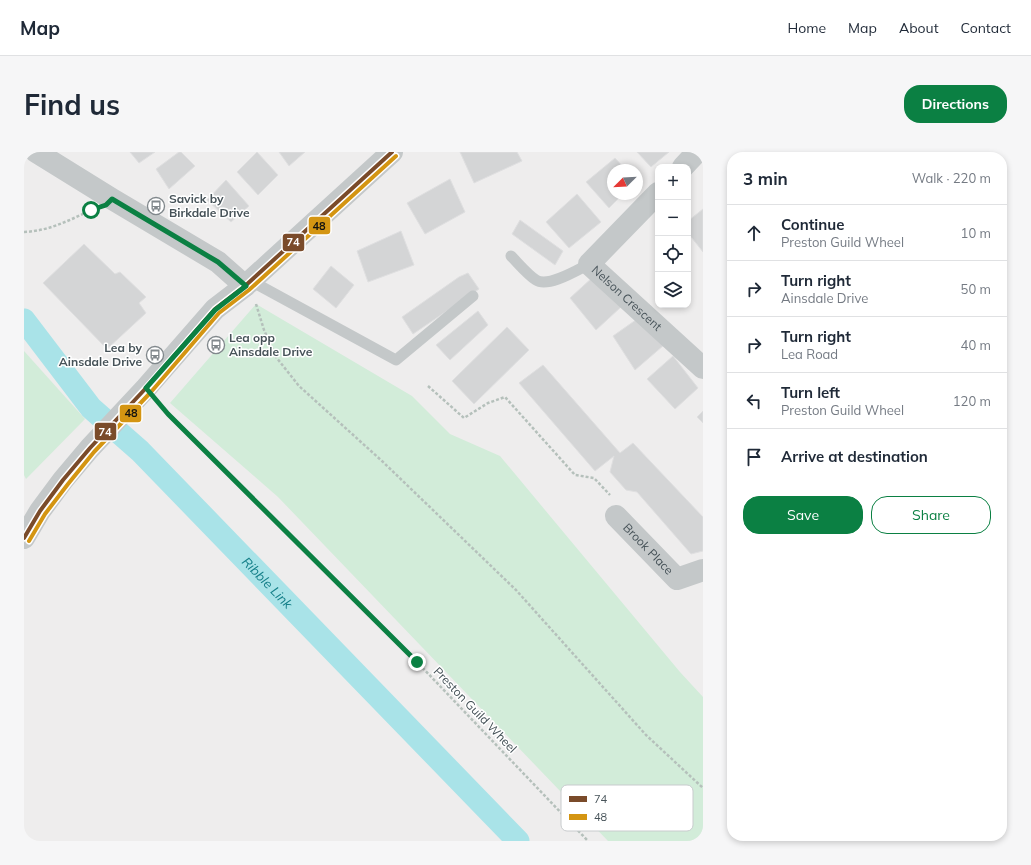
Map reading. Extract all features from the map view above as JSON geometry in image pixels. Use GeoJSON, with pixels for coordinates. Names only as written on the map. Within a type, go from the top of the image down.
{"type":"FeatureCollection","features":[{"type":"Feature","properties":{"kind":"street"},"geometry":{"type":"LineString","coordinates":[[36,152],[218,262],[248,284]]}},
{"type":"Feature","properties":{"kind":"street"},"geometry":{"type":"LineString","coordinates":[[24,538],[40,511],[90,448],[215,310],[248,284],[392,152]]}},
{"type":"Feature","properties":{"kind":"street"},"geometry":{"type":"LineString","coordinates":[[686,164],[697,152]]}},
{"type":"Feature","properties":{"kind":"street","name":"Nelson Crescent"},"geometry":{"type":"LineString","coordinates":[[655,196],[589,264],[703,368]]}},
{"type":"Feature","properties":{"kind":"street","name":"Brook Place"},"geometry":{"type":"LineString","coordinates":[[616,516],[677,579],[703,570]]}},
{"type":"Feature","properties":{"kind":"lane"},"geometry":{"type":"LineString","coordinates":[[511,256],[537,281],[545,282],[560,279],[589,264]]}},
{"type":"Feature","properties":{"kind":"lane"},"geometry":{"type":"LineString","coordinates":[[248,284],[396,360],[474,296]]}},
{"type":"Feature","properties":{"kind":"path"},"geometry":{"type":"LineString","coordinates":[[24,232],[38,232],[53,227],[106,205],[112,199]]}},
{"type":"Feature","properties":{"kind":"path"},"geometry":{"type":"LineString","coordinates":[[248,284],[264,330],[276,357],[298,386],[382,460],[516,590],[646,735],[703,788]]}},
{"type":"Feature","properties":{"kind":"path"},"geometry":{"type":"LineString","coordinates":[[428,386],[464,418],[488,403],[505,397],[576,475],[594,478],[622,509],[616,516]]}},
{"type":"Feature","properties":{"kind":"path","name":"Preston Guild Wheel"},"geometry":{"type":"LineString","coordinates":[[140,394],[168,414],[417,662],[561,813]]}},
{"type":"Feature","properties":{"kind":"path","name":"Preston Guild Wheel"},"geometry":{"type":"LineString","coordinates":[[578,831],[588,841]]}},
{"type":"Feature","properties":{"kind":"green space"},"geometry":{"type":"Polygon","coordinates":[[[256,304],[412,396],[450,434],[500,456],[680,672],[703,697],[703,841],[608,841],[598,831],[693,831],[693,785],[561,785],[561,792],[278,497],[170,403],[256,304]]]}},
{"type":"Feature","properties":{"kind":"green space"},"geometry":{"type":"Polygon","coordinates":[[[24,351],[85,419],[26,479],[24,475],[24,351]]]}},
{"type":"Feature","properties":{"kind":"building"},"geometry":{"type":"Polygon","coordinates":[[[130,152],[155,152],[139,163],[130,152]]]}},
{"type":"Feature","properties":{"kind":"building"},"geometry":{"type":"Polygon","coordinates":[[[181,152],[195,166],[169,189],[156,169],[181,152]]]}},
{"type":"Feature","properties":{"kind":"building"},"geometry":{"type":"Polygon","coordinates":[[[257,152],[278,175],[258,195],[237,172],[257,152]]]}},
{"type":"Feature","properties":{"kind":"building"},"geometry":{"type":"Polygon","coordinates":[[[279,152],[305,152],[289,166],[279,152]]]}},
{"type":"Feature","properties":{"kind":"building"},"geometry":{"type":"Polygon","coordinates":[[[460,152],[517,152],[522,161],[474,183],[460,152]]]}},
{"type":"Feature","properties":{"kind":"building"},"geometry":{"type":"Polygon","coordinates":[[[637,152],[669,152],[651,167],[637,152]]]}},
{"type":"Feature","properties":{"kind":"building"},"geometry":{"type":"Polygon","coordinates":[[[615,158],[620,164],[608,164],[615,158]]]}},
{"type":"Feature","properties":{"kind":"building"},"geometry":{"type":"Polygon","coordinates":[[[607,165],[607,200],[617,200],[609,208],[586,182],[607,165]]]}},
{"type":"Feature","properties":{"kind":"building"},"geometry":{"type":"Polygon","coordinates":[[[450,179],[465,212],[425,234],[407,203],[450,179]]]}},
{"type":"Feature","properties":{"kind":"building"},"geometry":{"type":"Polygon","coordinates":[[[226,180],[249,206],[231,222],[207,200],[226,180]]]}},
{"type":"Feature","properties":{"kind":"building"},"geometry":{"type":"Polygon","coordinates":[[[577,194],[601,222],[569,248],[546,222],[577,194]]]}},
{"type":"Feature","properties":{"kind":"building"},"geometry":{"type":"Polygon","coordinates":[[[703,209],[703,252],[691,237],[691,219],[703,209]]]}},
{"type":"Feature","properties":{"kind":"building"},"geometry":{"type":"Polygon","coordinates":[[[520,220],[563,251],[555,265],[512,234],[520,220]]]}},
{"type":"Feature","properties":{"kind":"building"},"geometry":{"type":"Polygon","coordinates":[[[401,231],[414,265],[368,282],[357,251],[401,231]]]}},
{"type":"Feature","properties":{"kind":"building"},"geometry":{"type":"Polygon","coordinates":[[[84,244],[115,274],[120,272],[146,297],[139,303],[146,313],[107,349],[43,283],[84,244]]]}},
{"type":"Feature","properties":{"kind":"building"},"geometry":{"type":"Polygon","coordinates":[[[331,266],[354,285],[336,308],[313,289],[331,266]]]}},
{"type":"Feature","properties":{"kind":"building"},"geometry":{"type":"Polygon","coordinates":[[[468,273],[479,289],[413,334],[402,317],[459,277],[468,273]]]}},
{"type":"Feature","properties":{"kind":"building"},"geometry":{"type":"Polygon","coordinates":[[[593,277],[621,307],[596,330],[570,298],[593,277]]]}},
{"type":"Feature","properties":{"kind":"building"},"geometry":{"type":"Polygon","coordinates":[[[478,311],[488,325],[450,360],[436,345],[478,311]]]}},
{"type":"Feature","properties":{"kind":"building"},"geometry":{"type":"Polygon","coordinates":[[[640,317],[664,345],[635,370],[613,336],[640,317]]]}},
{"type":"Feature","properties":{"kind":"building"},"geometry":{"type":"Polygon","coordinates":[[[507,327],[529,350],[474,404],[452,381],[507,327]]]}},
{"type":"Feature","properties":{"kind":"building"},"geometry":{"type":"Polygon","coordinates":[[[673,356],[698,388],[675,409],[647,379],[673,356]]]}},
{"type":"Feature","properties":{"kind":"building"},"geometry":{"type":"Polygon","coordinates":[[[543,365],[620,453],[633,443],[703,517],[703,551],[691,554],[637,492],[626,490],[610,472],[614,456],[595,471],[519,383],[543,365]]]}},
{"type":"Feature","properties":{"kind":"building"},"geometry":{"type":"Polygon","coordinates":[[[703,411],[703,423],[697,417],[703,411]]]}},
{"type":"Feature","properties":{"kind":"waterway","name":"Ribble Link"},"geometry":{"type":"LineString","coordinates":[[24,320],[91,408],[140,451],[518,841]]}},
{"type":"Feature","properties":{"kind":"transit line","name":"74"},"geometry":{"type":"LineString","coordinates":[[24,538],[40,511],[63,480],[215,309],[245,286],[392,152]]}},
{"type":"Feature","properties":{"kind":"transit line","name":"48"},"geometry":{"type":"LineString","coordinates":[[29,541],[45,514],[94,452],[151,392],[219,313],[249,290],[396,156]]}},
{"type":"Feature","properties":{"kind":"place","name":"Savick by Birkdale Drive"},"geometry":{"type":"Point","coordinates":[156,206]}},
{"type":"Feature","properties":{"kind":"place","name":"Lea opp Ainsdale Drive"},"geometry":{"type":"Point","coordinates":[216,345]}},
{"type":"Feature","properties":{"kind":"place","name":"Lea by Ainsdale Drive"},"geometry":{"type":"Point","coordinates":[155,355]}},
{"type":"Feature","properties":{"kind":"route"},"geometry":{"type":"LineString","coordinates":[[91,210],[106,205],[112,199],[218,262],[246,286],[215,310],[146,388],[168,414],[417,662]]}}]}
